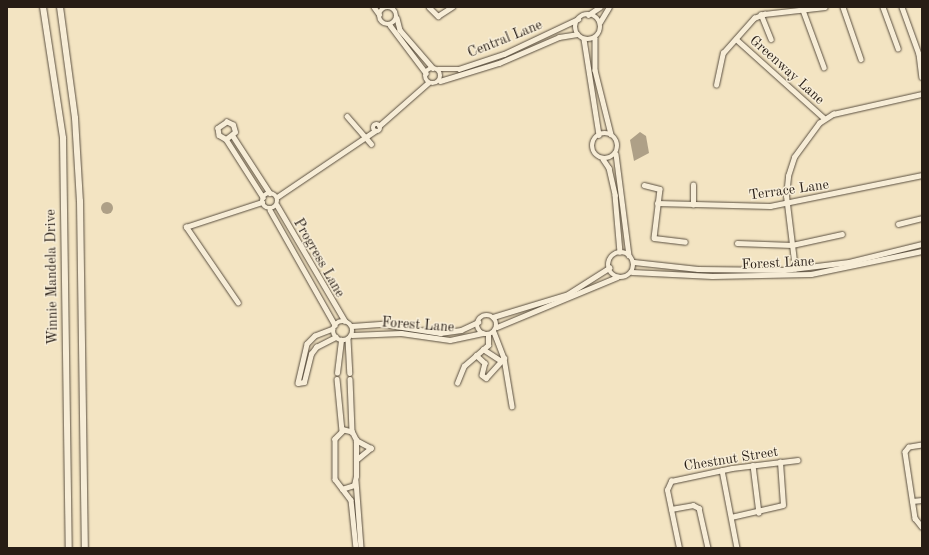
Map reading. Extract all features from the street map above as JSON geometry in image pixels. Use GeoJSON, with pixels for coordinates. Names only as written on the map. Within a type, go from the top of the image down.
{"type":"FeatureCollection","features":[{"type":"Feature","properties":{"kind":"main road","name":"Winnie Mandela Drive"},"geometry":{"type":"LineString","coordinates":[[43,7],[63,138],[69,548]]}},
{"type":"Feature","properties":{"kind":"main road","name":"Winnie Mandela Drive"},"geometry":{"type":"LineString","coordinates":[[60,7],[75,118],[80,201],[86,548]]}},
{"type":"Feature","properties":{"kind":"street"},"geometry":{"type":"LineString","coordinates":[[277,198],[366,139],[375,131],[374,126],[379,126],[428,83],[426,73],[390,26],[382,24],[379,14],[374,7]]}},
{"type":"Feature","properties":{"kind":"street"},"geometry":{"type":"LineString","coordinates":[[379,14],[386,7],[394,9],[400,30],[433,68],[426,73]]}},
{"type":"Feature","properties":{"kind":"street"},"geometry":{"type":"LineString","coordinates":[[429,7],[438,16],[452,7]]}},
{"type":"Feature","properties":{"kind":"street"},"geometry":{"type":"LineString","coordinates":[[595,38],[584,39],[577,34],[578,19],[588,15],[600,7]]}},
{"type":"Feature","properties":{"kind":"street"},"geometry":{"type":"LineString","coordinates":[[488,335],[495,330],[617,277],[626,277],[632,272],[634,262],[629,254],[616,154],[618,145],[611,134],[608,124],[595,65],[595,38],[601,31],[600,22],[609,7]]}},
{"type":"Feature","properties":{"kind":"street"},"geometry":{"type":"LineString","coordinates":[[716,85],[721,56],[761,14],[825,7]]}},
{"type":"Feature","properties":{"kind":"street"},"geometry":{"type":"LineString","coordinates":[[843,7],[861,59]]}},
{"type":"Feature","properties":{"kind":"street"},"geometry":{"type":"LineString","coordinates":[[883,7],[898,48]]}},
{"type":"Feature","properties":{"kind":"street"},"geometry":{"type":"LineString","coordinates":[[902,7],[920,58],[922,76]]}},
{"type":"Feature","properties":{"kind":"street"},"geometry":{"type":"LineString","coordinates":[[803,10],[824,67]]}},
{"type":"Feature","properties":{"kind":"street"},"geometry":{"type":"LineString","coordinates":[[761,14],[770,39]]}},
{"type":"Feature","properties":{"kind":"street"},"geometry":{"type":"LineString","coordinates":[[588,15],[600,22]]}},
{"type":"Feature","properties":{"kind":"street"},"geometry":{"type":"LineString","coordinates":[[390,26],[397,18]]}},
{"type":"Feature","properties":{"kind":"street","name":"Central Lane"},"geometry":{"type":"LineString","coordinates":[[433,68],[459,69],[491,59],[578,19]]}},
{"type":"Feature","properties":{"kind":"street","name":"Central Lane"},"geometry":{"type":"LineString","coordinates":[[428,83],[440,81],[499,63],[559,37],[577,34]]}},
{"type":"Feature","properties":{"kind":"street"},"geometry":{"type":"LineString","coordinates":[[584,39],[598,124],[598,135],[593,149],[610,168],[615,195],[620,252]]}},
{"type":"Feature","properties":{"kind":"street","name":"Greenway Lane"},"geometry":{"type":"LineString","coordinates":[[736,39],[824,118]]}},
{"type":"Feature","properties":{"kind":"street"},"geometry":{"type":"LineString","coordinates":[[438,69],[440,81]]}},
{"type":"Feature","properties":{"kind":"street"},"geometry":{"type":"LineString","coordinates":[[796,274],[787,204],[790,166],[824,118],[922,94]]}},
{"type":"Feature","properties":{"kind":"street"},"geometry":{"type":"LineString","coordinates":[[347,116],[371,144]]}},
{"type":"Feature","properties":{"kind":"street"},"geometry":{"type":"LineString","coordinates":[[262,200],[226,139],[218,131],[223,122],[233,125],[233,136],[270,193],[277,198]]}},
{"type":"Feature","properties":{"kind":"street"},"geometry":{"type":"LineString","coordinates":[[598,135],[611,134]]}},
{"type":"Feature","properties":{"kind":"street"},"geometry":{"type":"LineString","coordinates":[[226,139],[233,136]]}},
{"type":"Feature","properties":{"kind":"street"},"geometry":{"type":"LineString","coordinates":[[603,159],[616,154]]}},
{"type":"Feature","properties":{"kind":"street","name":"Terrace Lane"},"geometry":{"type":"LineString","coordinates":[[656,203],[752,208],[787,204],[922,176]]}},
{"type":"Feature","properties":{"kind":"street"},"geometry":{"type":"LineString","coordinates":[[644,185],[660,190],[656,203],[654,238],[685,242]]}},
{"type":"Feature","properties":{"kind":"street"},"geometry":{"type":"LineString","coordinates":[[692,205],[693,185]]}},
{"type":"Feature","properties":{"kind":"street"},"geometry":{"type":"LineString","coordinates":[[238,304],[186,227],[262,200],[270,193]]}},
{"type":"Feature","properties":{"kind":"street"},"geometry":{"type":"LineString","coordinates":[[270,210],[277,205],[277,198]]}},
{"type":"Feature","properties":{"kind":"street","name":"Progress Lane"},"geometry":{"type":"LineString","coordinates":[[262,200],[270,210],[334,327]]}},
{"type":"Feature","properties":{"kind":"street","name":"Progress Lane"},"geometry":{"type":"LineString","coordinates":[[277,205],[345,321]]}},
{"type":"Feature","properties":{"kind":"street"},"geometry":{"type":"LineString","coordinates":[[898,224],[922,218]]}},
{"type":"Feature","properties":{"kind":"street"},"geometry":{"type":"LineString","coordinates":[[737,243],[792,245],[842,234]]}},
{"type":"Feature","properties":{"kind":"street","name":"Forest Lane"},"geometry":{"type":"LineString","coordinates":[[634,262],[647,265],[718,270],[795,268],[849,262],[922,244]]}},
{"type":"Feature","properties":{"kind":"street","name":"Forest Lane"},"geometry":{"type":"LineString","coordinates":[[632,272],[646,271],[712,276],[796,274],[852,267],[922,251]]}},
{"type":"Feature","properties":{"kind":"street"},"geometry":{"type":"LineString","coordinates":[[617,277],[609,268],[610,258],[620,252],[629,254]]}},
{"type":"Feature","properties":{"kind":"street"},"geometry":{"type":"LineString","coordinates":[[646,271],[647,265]]}},
{"type":"Feature","properties":{"kind":"street"},"geometry":{"type":"LineString","coordinates":[[488,335],[482,333],[478,322],[484,315],[493,317],[568,294],[609,268]]}},
{"type":"Feature","properties":{"kind":"street"},"geometry":{"type":"LineString","coordinates":[[493,317],[512,406]]}},
{"type":"Feature","properties":{"kind":"street"},"geometry":{"type":"LineString","coordinates":[[334,327],[336,337],[341,340],[348,339],[352,335],[352,326],[345,321],[315,336],[307,344],[298,383],[304,382],[311,354],[316,347],[336,337]]}},
{"type":"Feature","properties":{"kind":"street","name":"Forest Lane"},"geometry":{"type":"LineString","coordinates":[[352,326],[383,324],[440,333],[461,330],[478,322]]}},
{"type":"Feature","properties":{"kind":"street","name":"Forest Lane"},"geometry":{"type":"LineString","coordinates":[[352,335],[401,333],[450,340],[482,333]]}},
{"type":"Feature","properties":{"kind":"street"},"geometry":{"type":"LineString","coordinates":[[457,383],[457,374],[489,343],[488,335]]}},
{"type":"Feature","properties":{"kind":"street"},"geometry":{"type":"LineString","coordinates":[[348,339],[350,373]]}},
{"type":"Feature","properties":{"kind":"street"},"geometry":{"type":"LineString","coordinates":[[337,372],[341,340]]}},
{"type":"Feature","properties":{"kind":"street"},"geometry":{"type":"LineString","coordinates":[[483,349],[502,359]]}},
{"type":"Feature","properties":{"kind":"street"},"geometry":{"type":"LineString","coordinates":[[476,355],[485,363],[482,374],[486,378],[502,359]]}},
{"type":"Feature","properties":{"kind":"street"},"geometry":{"type":"LineString","coordinates":[[337,378],[342,431],[335,439],[336,482],[352,505],[356,548]]}},
{"type":"Feature","properties":{"kind":"street"},"geometry":{"type":"LineString","coordinates":[[350,379],[352,432],[356,440],[356,479],[361,548]]}},
{"type":"Feature","properties":{"kind":"street"},"geometry":{"type":"LineString","coordinates":[[342,431],[352,432]]}},
{"type":"Feature","properties":{"kind":"street"},"geometry":{"type":"LineString","coordinates":[[356,440],[371,448],[356,460]]}},
{"type":"Feature","properties":{"kind":"street"},"geometry":{"type":"LineString","coordinates":[[922,445],[909,447],[905,452],[916,521],[922,527]]}},
{"type":"Feature","properties":{"kind":"street","name":"Chestnut Street"},"geometry":{"type":"LineString","coordinates":[[671,508],[669,483],[722,470],[798,460]]}},
{"type":"Feature","properties":{"kind":"street"},"geometry":{"type":"LineString","coordinates":[[731,517],[759,513],[784,503],[780,462]]}},
{"type":"Feature","properties":{"kind":"street"},"geometry":{"type":"LineString","coordinates":[[753,466],[759,513]]}},
{"type":"Feature","properties":{"kind":"street"},"geometry":{"type":"LineString","coordinates":[[722,470],[737,548]]}},
{"type":"Feature","properties":{"kind":"street"},"geometry":{"type":"LineString","coordinates":[[342,489],[352,487],[356,479]]}},
{"type":"Feature","properties":{"kind":"street"},"geometry":{"type":"LineString","coordinates":[[912,501],[922,500]]}},
{"type":"Feature","properties":{"kind":"street"},"geometry":{"type":"LineString","coordinates":[[679,548],[671,508],[694,505],[699,508],[708,548]]}},
{"type":"Feature","properties":{"kind":"shaded area"},"geometry":{"type":"Polygon","coordinates":[[[640,132],[646,136],[649,153],[634,161],[630,140],[640,132]]]}},
{"type":"Feature","properties":{"kind":"shaded area"},"geometry":{"type":"Polygon","coordinates":[[[105,202],[109,202],[113,208],[109,214],[105,214],[101,210],[101,206],[105,202]]]}}]}
